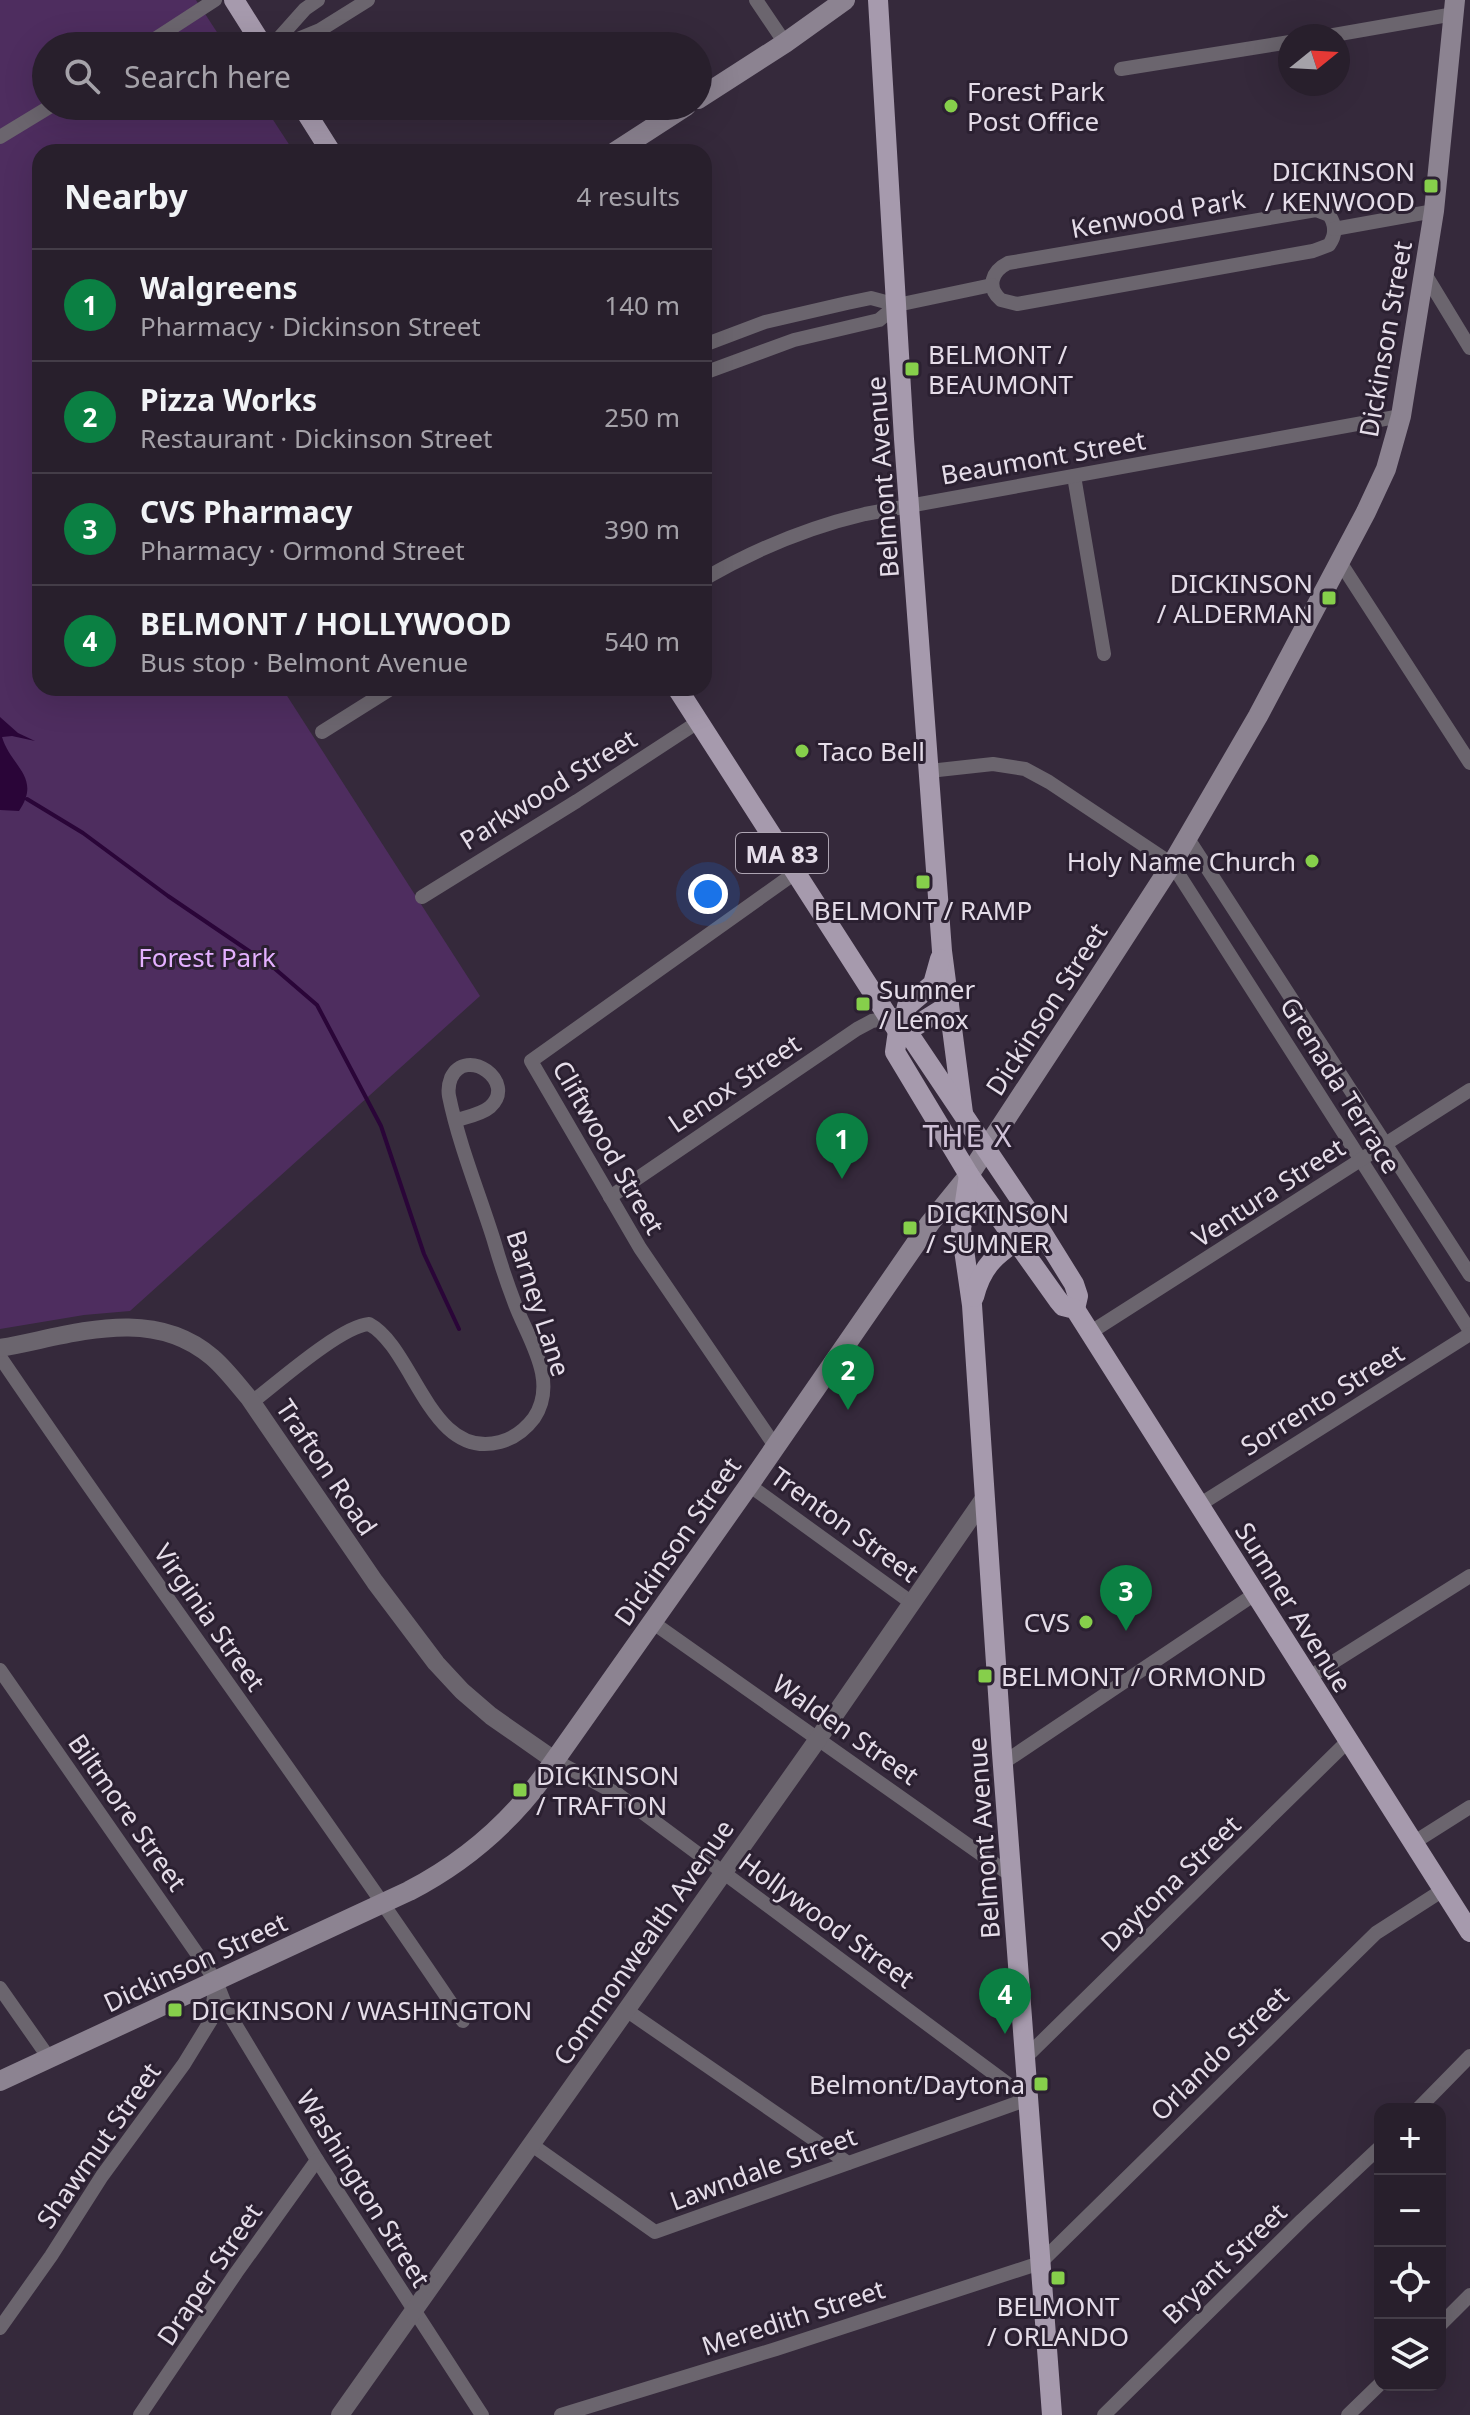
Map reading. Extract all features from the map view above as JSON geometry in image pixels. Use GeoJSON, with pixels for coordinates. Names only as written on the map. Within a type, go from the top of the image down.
{"type":"FeatureCollection","features":[{"type":"Feature","properties":{"kind":"main road"},"geometry":{"type":"LineString","coordinates":[[234,0],[254,32]]}},
{"type":"Feature","properties":{"kind":"main road"},"geometry":{"type":"LineString","coordinates":[[712,90],[845,0]]}},
{"type":"Feature","properties":{"kind":"main road","name":"Belmont Avenue"},"geometry":{"type":"LineString","coordinates":[[878,0],[909,505],[942,951],[963,1113]]}},
{"type":"Feature","properties":{"kind":"main road","name":"Dickinson Street"},"geometry":{"type":"LineString","coordinates":[[0,2081],[384,1903],[435,1877],[487,1839],[518,1809],[554,1760],[930,1223],[969,1175],[1172,864],[1258,716],[1380,484],[1401,416],[1425,274],[1455,7]]}},
{"type":"Feature","properties":{"kind":"main road"},"geometry":{"type":"LineString","coordinates":[[311,120],[326,144]]}},
{"type":"Feature","properties":{"kind":"main road"},"geometry":{"type":"LineString","coordinates":[[627,144],[664,120]]}},
{"type":"Feature","properties":{"kind":"main road","name":"Sumner Avenue"},"geometry":{"type":"LineString","coordinates":[[682,696],[795,873],[897,1023],[913,1040],[1038,1226],[1074,1284],[1078,1296],[1075,1309]]}},
{"type":"Feature","properties":{"kind":"main road","name":"Belmont Avenue"},"geometry":{"type":"LineString","coordinates":[[897,1023],[907,1006],[933,984],[942,951]]}},
{"type":"Feature","properties":{"kind":"main road"},"geometry":{"type":"LineString","coordinates":[[897,1023],[917,1025],[949,1005]]}},
{"type":"Feature","properties":{"kind":"main road","name":"Sumner Avenue"},"geometry":{"type":"LineString","coordinates":[[897,1023],[895,1052],[969,1175],[1063,1306],[1075,1309],[1091,1332],[1470,1932]]}},
{"type":"Feature","properties":{"kind":"main road","name":"Belmont Avenue"},"geometry":{"type":"LineString","coordinates":[[969,1175],[961,1229],[972,1305],[1052,2415]]}},
{"type":"Feature","properties":{"kind":"main road","name":"Belmont Avenue"},"geometry":{"type":"LineString","coordinates":[[972,1305],[978,1278],[989,1261],[1038,1226]]}},
{"type":"Feature","properties":{"kind":"street"},"geometry":{"type":"LineString","coordinates":[[166,32],[215,0]]}},
{"type":"Feature","properties":{"kind":"street"},"geometry":{"type":"LineString","coordinates":[[284,32],[305,9],[318,0]]}},
{"type":"Feature","properties":{"kind":"street"},"geometry":{"type":"LineString","coordinates":[[315,32],[368,0]]}},
{"type":"Feature","properties":{"kind":"street"},"geometry":{"type":"LineString","coordinates":[[756,0],[785,43]]}},
{"type":"Feature","properties":{"kind":"street"},"geometry":{"type":"LineString","coordinates":[[1350,31],[1455,7]]}},
{"type":"Feature","properties":{"kind":"street"},"geometry":{"type":"LineString","coordinates":[[1121,69],[1278,44]]}},
{"type":"Feature","properties":{"kind":"street"},"geometry":{"type":"LineString","coordinates":[[0,137],[32,118]]}},
{"type":"Feature","properties":{"kind":"street","name":"Kenwood Park"},"geometry":{"type":"LineString","coordinates":[[897,305],[992,285],[997,270],[1008,263],[1316,210],[1329,215],[1334,229]]}},
{"type":"Feature","properties":{"kind":"street"},"geometry":{"type":"LineString","coordinates":[[992,285],[997,297],[1017,304],[1313,251],[1329,245],[1334,229],[1434,211]]}},
{"type":"Feature","properties":{"kind":"street"},"geometry":{"type":"LineString","coordinates":[[1425,274],[1470,348]]}},
{"type":"Feature","properties":{"kind":"street"},"geometry":{"type":"LineString","coordinates":[[712,342],[765,322],[871,298],[897,305]]}},
{"type":"Feature","properties":{"kind":"street"},"geometry":{"type":"LineString","coordinates":[[712,370],[794,340],[879,320],[897,305]]}},
{"type":"Feature","properties":{"kind":"street","name":"Beaumont Street"},"geometry":{"type":"LineString","coordinates":[[712,575],[803,533],[844,519],[1401,416]]}},
{"type":"Feature","properties":{"kind":"street"},"geometry":{"type":"LineString","coordinates":[[1074,476],[1104,654]]}},
{"type":"Feature","properties":{"kind":"street"},"geometry":{"type":"LineString","coordinates":[[1340,562],[1470,763]]}},
{"type":"Feature","properties":{"kind":"street"},"geometry":{"type":"LineString","coordinates":[[322,732],[379,696]]}},
{"type":"Feature","properties":{"kind":"street","name":"Parkwood Street"},"geometry":{"type":"LineString","coordinates":[[422,897],[698,722]]}},
{"type":"Feature","properties":{"kind":"street"},"geometry":{"type":"LineString","coordinates":[[929,771],[993,764],[1025,769],[1172,864]]}},
{"type":"Feature","properties":{"kind":"street","name":"Grenada Terrace"},"geometry":{"type":"LineString","coordinates":[[1187,837],[1470,1275]]}},
{"type":"Feature","properties":{"kind":"street","name":"Grenada Terrace"},"geometry":{"type":"LineString","coordinates":[[1172,864],[1470,1332]]}},
{"type":"Feature","properties":{"kind":"street","name":"Cliftwood Street"},"geometry":{"type":"LineString","coordinates":[[775,1446],[640,1248],[531,1061],[795,873]]}},
{"type":"Feature","properties":{"kind":"street","name":"Lenox Street"},"geometry":{"type":"LineString","coordinates":[[610,1197],[857,1029],[872,1021],[897,1023]]}},
{"type":"Feature","properties":{"kind":"street","name":"Ventura Street"},"geometry":{"type":"LineString","coordinates":[[1091,1332],[1470,1090]]}},
{"type":"Feature","properties":{"kind":"street","name":"Barney Lane"},"geometry":{"type":"LineString","coordinates":[[252,1402],[339,1336],[356,1326],[369,1324],[394,1349],[433,1412],[447,1427],[463,1437],[479,1443],[502,1442],[523,1430],[534,1417],[544,1396],[541,1369],[502,1268],[457,1120]]}},
{"type":"Feature","properties":{"kind":"street","name":"Trafton Road"},"geometry":{"type":"LineString","coordinates":[[0,1348],[127,1326],[151,1328],[203,1351],[228,1373],[252,1402],[428,1654],[453,1682],[491,1716],[554,1760]]}},
{"type":"Feature","properties":{"kind":"street","name":"Sorrento Street"},"geometry":{"type":"LineString","coordinates":[[1199,1505],[1470,1332]]}},
{"type":"Feature","properties":{"kind":"street","name":"Virginia Street"},"geometry":{"type":"LineString","coordinates":[[0,1357],[103,1508],[384,1903],[463,2021]]}},
{"type":"Feature","properties":{"kind":"street","name":"Trenton Street"},"geometry":{"type":"LineString","coordinates":[[749,1485],[912,1603]]}},
{"type":"Feature","properties":{"kind":"street","name":"Commonwealth Avenue"},"geometry":{"type":"LineString","coordinates":[[340,2415],[818,1739],[985,1497]]}},
{"type":"Feature","properties":{"kind":"street"},"geometry":{"type":"LineString","coordinates":[[1308,1678],[1470,1576]]}},
{"type":"Feature","properties":{"kind":"street"},"geometry":{"type":"LineString","coordinates":[[1003,1763],[1255,1594]]}},
{"type":"Feature","properties":{"kind":"street","name":"Walden Street"},"geometry":{"type":"LineString","coordinates":[[652,1622],[1012,1876]]}},
{"type":"Feature","properties":{"kind":"street","name":"Biltmore Street"},"geometry":{"type":"LineString","coordinates":[[0,1670],[216,1981]]}},
{"type":"Feature","properties":{"kind":"street","name":"Daytona Street"},"geometry":{"type":"LineString","coordinates":[[1025,2058],[1348,1741]]}},
{"type":"Feature","properties":{"kind":"street","name":"Hollywood Street"},"geometry":{"type":"LineString","coordinates":[[554,1760],[619,1795],[1028,2099]]}},
{"type":"Feature","properties":{"kind":"street"},"geometry":{"type":"LineString","coordinates":[[1413,1843],[1470,1807]]}},
{"type":"Feature","properties":{"kind":"street","name":"Orlando Street"},"geometry":{"type":"LineString","coordinates":[[1040,2263],[1376,1933],[1443,1890]]}},
{"type":"Feature","properties":{"kind":"street","name":"Washington Street"},"geometry":{"type":"LineString","coordinates":[[216,1981],[229,2014],[317,2160],[482,2415]]}},
{"type":"Feature","properties":{"kind":"street","name":"Shawmut Street"},"geometry":{"type":"LineString","coordinates":[[0,2328],[102,2176],[184,2064],[211,2020],[216,1981]]}},
{"type":"Feature","properties":{"kind":"street"},"geometry":{"type":"LineString","coordinates":[[0,1988],[49,2058]]}},
{"type":"Feature","properties":{"kind":"street"},"geometry":{"type":"LineString","coordinates":[[626,2010],[848,2163]]}},
{"type":"Feature","properties":{"kind":"street"},"geometry":{"type":"LineString","coordinates":[[1424,2103],[1470,2056]]}},
{"type":"Feature","properties":{"kind":"street","name":"Lawndale Street"},"geometry":{"type":"LineString","coordinates":[[532,2145],[655,2232],[1028,2099]]}},
{"type":"Feature","properties":{"kind":"street","name":"Bryant Street"},"geometry":{"type":"LineString","coordinates":[[1104,2415],[1374,2153]]}},
{"type":"Feature","properties":{"kind":"street","name":"Draper Street"},"geometry":{"type":"LineString","coordinates":[[140,2415],[317,2160]]}},
{"type":"Feature","properties":{"kind":"street","name":"Meredith Street"},"geometry":{"type":"LineString","coordinates":[[561,2415],[1040,2263]]}},
{"type":"Feature","properties":{"kind":"street"},"geometry":{"type":"LineString","coordinates":[[1446,2319],[1470,2295]]}},
{"type":"Feature","properties":{"kind":"street"},"geometry":{"type":"LineString","coordinates":[[1348,2415],[1374,2390]]}},
{"type":"Feature","properties":{"kind":"green space","name":"Forest Park"},"geometry":{"type":"Polygon","coordinates":[[[0,0],[196,0],[217,32],[32,32],[32,120],[273,120],[289,144],[32,144],[32,696],[287,696],[480,996],[130,1311],[0,1329],[0,0]]]}},
{"type":"Feature","properties":{"kind":"shaded area"},"geometry":{"type":"Polygon","coordinates":[[[0,717],[18,733],[35,741],[2,737],[26,781],[25,799],[19,811],[0,810],[0,717]]]}},
{"type":"Feature","properties":{"kind":"waterway"},"geometry":{"type":"LineString","coordinates":[[27,799],[83,833],[274,968],[317,1005],[381,1126],[424,1254],[459,1329]]}},
{"type":"Feature","properties":{"kind":"place","name":"Forest Park Post Office"},"geometry":{"type":"Point","coordinates":[951,106]}},
{"type":"Feature","properties":{"kind":"place","name":"DICKINSON / KENWOOD"},"geometry":{"type":"Point","coordinates":[1431,186]}},
{"type":"Feature","properties":{"kind":"place","name":"BELMONT / BEAUMONT"},"geometry":{"type":"Point","coordinates":[912,369]}},
{"type":"Feature","properties":{"kind":"place","name":"DICKINSON / ALDERMAN"},"geometry":{"type":"Point","coordinates":[1329,598]}},
{"type":"Feature","properties":{"kind":"place","name":"Taco Bell"},"geometry":{"type":"Point","coordinates":[802,751]}},
{"type":"Feature","properties":{"kind":"place","name":"Holy Name Church"},"geometry":{"type":"Point","coordinates":[1312,861]}},
{"type":"Feature","properties":{"kind":"place","name":"BELMONT / RAMP"},"geometry":{"type":"Point","coordinates":[923,882]}},
{"type":"Feature","properties":{"kind":"place","name":"Sumner / Lenox"},"geometry":{"type":"Point","coordinates":[863,1004]}},
{"type":"Feature","properties":{"kind":"place","name":"Walgreens"},"geometry":{"type":"Point","coordinates":[842,1179]}},
{"type":"Feature","properties":{"kind":"place","name":"DICKINSON / SUMNER"},"geometry":{"type":"Point","coordinates":[910,1228]}},
{"type":"Feature","properties":{"kind":"place","name":"Pizza Works"},"geometry":{"type":"Point","coordinates":[848,1410]}},
{"type":"Feature","properties":{"kind":"place","name":"CVS"},"geometry":{"type":"Point","coordinates":[1086,1622]}},
{"type":"Feature","properties":{"kind":"place","name":"CVS Pharmacy"},"geometry":{"type":"Point","coordinates":[1126,1631]}},
{"type":"Feature","properties":{"kind":"place","name":"BELMONT / ORMOND"},"geometry":{"type":"Point","coordinates":[985,1676]}},
{"type":"Feature","properties":{"kind":"place","name":"DICKINSON / TRAFTON"},"geometry":{"type":"Point","coordinates":[520,1790]}},
{"type":"Feature","properties":{"kind":"place","name":"DICKINSON / WASHINGTON"},"geometry":{"type":"Point","coordinates":[175,2010]}},
{"type":"Feature","properties":{"kind":"place","name":"BELMONT / HOLLYWOOD"},"geometry":{"type":"Point","coordinates":[1005,2034]}},
{"type":"Feature","properties":{"kind":"place","name":"Belmont/Daytona"},"geometry":{"type":"Point","coordinates":[1041,2084]}},
{"type":"Feature","properties":{"kind":"place","name":"BELMONT / ORLANDO"},"geometry":{"type":"Point","coordinates":[1058,2278]}},
{"type":"Feature","properties":{"kind":"district","name":"THE X"},"geometry":{"type":"Point","coordinates":[968,1135]}}]}
